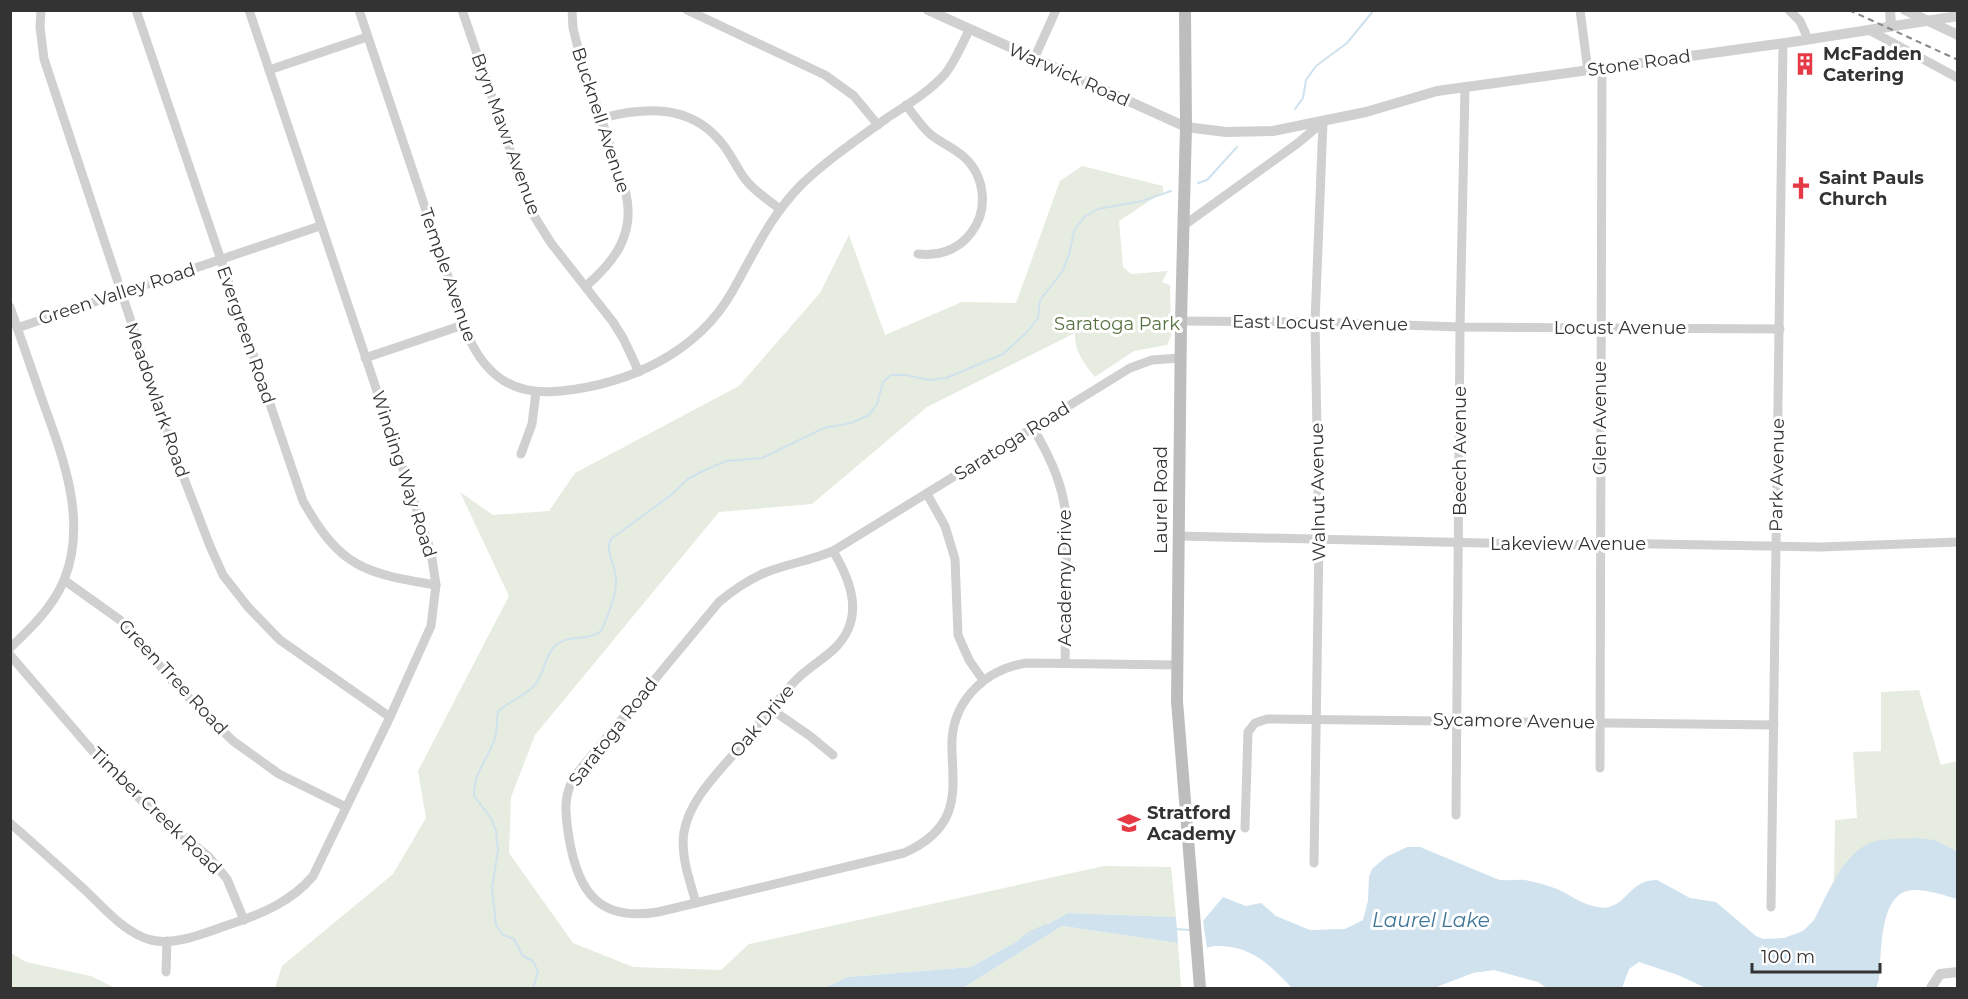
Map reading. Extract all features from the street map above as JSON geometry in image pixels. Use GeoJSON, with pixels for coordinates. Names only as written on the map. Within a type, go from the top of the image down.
{"type":"FeatureCollection","features":[{"type":"Feature","properties":{"kind":"main road","name":"Laurel Road"},"geometry":{"type":"LineString","coordinates":[[1185,10],[1186,127],[1180,358],[1177,665],[1178,713],[1200,988]]}},
{"type":"Feature","properties":{"kind":"street","name":"Meadowlark Road"},"geometry":{"type":"LineString","coordinates":[[41,10],[40,27],[44,59],[177,460],[223,575],[248,607],[280,640],[390,717]]}},
{"type":"Feature","properties":{"kind":"street","name":"Evergreen Road"},"geometry":{"type":"LineString","coordinates":[[136,10],[303,501],[334,548],[351,562],[375,573],[436,585]]}},
{"type":"Feature","properties":{"kind":"street","name":"Winding Way Road"},"geometry":{"type":"LineString","coordinates":[[10,823],[111,914],[138,935],[153,940],[167,941],[195,936],[244,920],[280,903],[303,887],[313,876],[431,626],[436,585],[430,552],[249,10]]}},
{"type":"Feature","properties":{"kind":"street","name":"Temple Avenue"},"geometry":{"type":"LineString","coordinates":[[359,10],[464,325],[476,353],[491,372],[512,386],[536,392],[587,388],[639,372],[685,344],[714,317],[731,294],[755,247],[795,191],[823,165],[906,105],[944,74],[955,59],[969,30]]}},
{"type":"Feature","properties":{"kind":"street","name":"Bryn Mawr Avenue"},"geometry":{"type":"LineString","coordinates":[[462,10],[528,205],[546,236],[620,332],[639,372]]}},
{"type":"Feature","properties":{"kind":"street","name":"Bucknell Avenue"},"geometry":{"type":"LineString","coordinates":[[573,10],[573,28],[578,48],[629,204],[628,222],[619,251],[586,286]]}},
{"type":"Feature","properties":{"kind":"street"},"geometry":{"type":"LineString","coordinates":[[687,10],[825,75],[854,96],[878,125]]}},
{"type":"Feature","properties":{"kind":"street","name":"Warwick Road"},"geometry":{"type":"LineString","coordinates":[[928,10],[1186,127],[1212,131]]}},
{"type":"Feature","properties":{"kind":"street"},"geometry":{"type":"LineString","coordinates":[[1034,59],[1056,10]]}},
{"type":"Feature","properties":{"kind":"street"},"geometry":{"type":"LineString","coordinates":[[1580,10],[1588,71]]}},
{"type":"Feature","properties":{"kind":"street"},"geometry":{"type":"LineString","coordinates":[[1789,10],[1800,21],[1808,39]]}},
{"type":"Feature","properties":{"kind":"street"},"geometry":{"type":"LineString","coordinates":[[1890,10],[1892,26]]}},
{"type":"Feature","properties":{"kind":"street"},"geometry":{"type":"LineString","coordinates":[[1905,10],[1958,35]]}},
{"type":"Feature","properties":{"kind":"street","name":"Stone Road"},"geometry":{"type":"LineString","coordinates":[[1212,131],[1273,131],[1366,112],[1437,91],[1783,43],[1951,15]]}},
{"type":"Feature","properties":{"kind":"street"},"geometry":{"type":"LineString","coordinates":[[1869,30],[1958,78]]}},
{"type":"Feature","properties":{"kind":"street"},"geometry":{"type":"LineString","coordinates":[[269,70],[368,37]]}},
{"type":"Feature","properties":{"kind":"street","name":"Park Avenue"},"geometry":{"type":"LineString","coordinates":[[1771,907],[1783,43]]}},
{"type":"Feature","properties":{"kind":"street","name":"Glen Avenue"},"geometry":{"type":"LineString","coordinates":[[1600,768],[1602,69]]}},
{"type":"Feature","properties":{"kind":"street","name":"Beech Avenue"},"geometry":{"type":"LineString","coordinates":[[1456,815],[1460,327],[1466,87]]}},
{"type":"Feature","properties":{"kind":"street"},"geometry":{"type":"LineString","coordinates":[[906,105],[929,133],[962,155],[973,167],[982,191],[980,218],[968,237],[952,249],[935,255],[918,254]]}},
{"type":"Feature","properties":{"kind":"street"},"geometry":{"type":"LineString","coordinates":[[602,118],[622,113],[655,110],[672,111],[689,118],[715,135],[749,184],[780,209]]}},
{"type":"Feature","properties":{"kind":"street","name":"Stone Road"},"geometry":{"type":"LineString","coordinates":[[1183,226],[1298,143],[1323,122]]}},
{"type":"Feature","properties":{"kind":"street","name":"Walnut Avenue"},"geometry":{"type":"LineString","coordinates":[[1314,863],[1319,540],[1316,322],[1323,122]]}},
{"type":"Feature","properties":{"kind":"street"},"geometry":{"type":"LineString","coordinates":[[980,218],[990,222]]}},
{"type":"Feature","properties":{"kind":"street","name":"Green Valley Road"},"geometry":{"type":"LineString","coordinates":[[17,328],[320,226]]}},
{"type":"Feature","properties":{"kind":"street"},"geometry":{"type":"LineString","coordinates":[[10,307],[64,462],[73,530],[64,580],[50,605],[10,648]]}},
{"type":"Feature","properties":{"kind":"street","name":"East Locust Avenue"},"geometry":{"type":"LineString","coordinates":[[1181,321],[1316,322],[1460,327]]}},
{"type":"Feature","properties":{"kind":"street"},"geometry":{"type":"LineString","coordinates":[[365,358],[464,325]]}},
{"type":"Feature","properties":{"kind":"street","name":"Locust Avenue"},"geometry":{"type":"LineString","coordinates":[[1460,327],[1780,329]]}},
{"type":"Feature","properties":{"kind":"street","name":"Saratoga Road"},"geometry":{"type":"LineString","coordinates":[[1177,665],[1019,664],[999,670],[983,680],[967,699],[955,724],[952,737],[951,804],[943,822],[928,839],[896,855],[639,915],[619,912],[593,898],[584,888],[574,862],[565,811],[567,790],[578,772],[719,602],[762,574],[833,551],[1130,368],[1152,360],[1180,358]]}},
{"type":"Feature","properties":{"kind":"street"},"geometry":{"type":"LineString","coordinates":[[521,454],[532,424],[536,392]]}},
{"type":"Feature","properties":{"kind":"street","name":"Academy Drive"},"geometry":{"type":"LineString","coordinates":[[1033,428],[1052,461],[1064,500],[1067,523],[1065,663]]}},
{"type":"Feature","properties":{"kind":"street"},"geometry":{"type":"LineString","coordinates":[[927,494],[945,526],[955,559],[958,635],[969,660],[983,680]]}},
{"type":"Feature","properties":{"kind":"street","name":"Lakeview Avenue"},"geometry":{"type":"LineString","coordinates":[[1179,536],[1572,545],[1600,543],[1776,546],[1958,543]]}},
{"type":"Feature","properties":{"kind":"street","name":"Oak Drive"},"geometry":{"type":"LineString","coordinates":[[696,903],[683,846],[688,816],[700,796],[771,709],[799,676],[834,649],[843,638],[848,626],[852,612],[852,590],[846,573],[833,551]]}},
{"type":"Feature","properties":{"kind":"street","name":"Green Tree Road"},"geometry":{"type":"LineString","coordinates":[[64,580],[120,620],[179,689],[233,741],[279,774],[346,807]]}},
{"type":"Feature","properties":{"kind":"street","name":"Timber Creek Road"},"geometry":{"type":"LineString","coordinates":[[10,655],[103,762],[147,806],[208,857],[226,879],[244,920]]}},
{"type":"Feature","properties":{"kind":"street"},"geometry":{"type":"LineString","coordinates":[[771,709],[833,755]]}},
{"type":"Feature","properties":{"kind":"street","name":"Sycamore Avenue"},"geometry":{"type":"LineString","coordinates":[[1245,828],[1248,732],[1255,723],[1267,719],[1774,725]]}},
{"type":"Feature","properties":{"kind":"street"},"geometry":{"type":"LineString","coordinates":[[166,972],[167,941]]}},
{"type":"Feature","properties":{"kind":"street"},"geometry":{"type":"LineString","coordinates":[[1931,988],[1940,974],[1958,972]]}},
{"type":"Feature","properties":{"kind":"green space","name":"Saratoga Park"},"geometry":{"type":"Polygon","coordinates":[[[1082,166],[1163,186],[1163,192],[1119,221],[1123,267],[1131,274],[1168,271],[1162,282],[1170,285],[1171,336],[1167,345],[1134,351],[1095,377],[1080,356],[1075,333],[927,407],[812,504],[719,512],[535,735],[511,797],[509,853],[573,943],[633,967],[721,970],[749,944],[1104,866],[1171,867],[1176,917],[1068,913],[971,967],[848,977],[824,988],[275,988],[282,966],[393,874],[426,818],[418,771],[509,596],[460,492],[493,515],[549,511],[575,473],[739,386],[820,293],[849,235],[885,335],[962,302],[1016,303],[1060,181],[1082,166]]]}},
{"type":"Feature","properties":{"kind":"green space"},"geometry":{"type":"Polygon","coordinates":[[[1919,690],[1941,765],[1957,761],[1957,850],[1880,840],[1834,882],[1835,820],[1857,818],[1853,752],[1881,751],[1881,692],[1919,690]]]}},
{"type":"Feature","properties":{"kind":"green space"},"geometry":{"type":"Polygon","coordinates":[[[1062,926],[1178,943],[1181,988],[963,988],[1062,926]]]}},
{"type":"Feature","properties":{"kind":"green space"},"geometry":{"type":"Polygon","coordinates":[[[11,953],[26,962],[91,976],[115,988],[11,988],[11,953]]]}},
{"type":"Feature","properties":{"kind":"water","name":"Laurel Lake"},"geometry":{"type":"Polygon","coordinates":[[[1918,838],[1934,840],[1957,851],[1957,899],[1929,891],[1912,890],[1901,894],[1893,902],[1887,913],[1884,927],[1879,979],[1876,988],[1706,988],[1678,975],[1639,962],[1629,969],[1622,988],[1547,988],[1538,982],[1494,970],[1473,973],[1434,988],[1292,988],[1261,959],[1252,954],[1233,947],[1212,946],[1207,948],[1203,921],[1223,897],[1246,906],[1261,903],[1276,916],[1310,930],[1345,929],[1363,920],[1372,869],[1386,857],[1407,847],[1420,847],[1497,879],[1525,880],[1541,884],[1602,908],[1621,901],[1635,887],[1657,880],[1690,898],[1716,902],[1756,936],[1763,939],[1784,938],[1803,931],[1814,920],[1838,874],[1855,853],[1876,841],[1918,838]]]}},
{"type":"Feature","properties":{"kind":"water"},"geometry":{"type":"Polygon","coordinates":[[[1068,913],[1176,917],[1178,943],[1062,926],[963,988],[824,988],[848,977],[971,967],[1068,913]]]}},
{"type":"Feature","properties":{"kind":"waterway"},"geometry":{"type":"LineString","coordinates":[[1295,109],[1303,98],[1306,80],[1316,66],[1347,43],[1374,10]]}},
{"type":"Feature","properties":{"kind":"waterway"},"geometry":{"type":"LineString","coordinates":[[1198,183],[1207,180],[1237,147]]}},
{"type":"Feature","properties":{"kind":"waterway"},"geometry":{"type":"LineString","coordinates":[[533,988],[538,972],[533,961],[523,956],[514,939],[503,935],[496,925],[492,888],[498,850],[496,831],[491,818],[474,796],[474,788],[495,738],[498,712],[535,685],[550,653],[557,644],[601,631],[616,587],[616,575],[609,549],[611,539],[671,495],[688,479],[707,469],[727,461],[762,458],[824,428],[851,423],[869,415],[877,404],[883,382],[891,375],[906,375],[929,380],[946,378],[1003,354],[1027,332],[1038,318],[1040,300],[1062,272],[1069,255],[1074,231],[1084,217],[1098,209],[1142,201],[1171,191]]}},
{"type":"Feature","properties":{"kind":"waterway"},"geometry":{"type":"LineString","coordinates":[[1020,940],[1046,925]]}},
{"type":"Feature","properties":{"kind":"waterway"},"geometry":{"type":"LineString","coordinates":[[1174,929],[1190,930]]}},
{"type":"Feature","properties":{"kind":"railway"},"geometry":{"type":"LineString","coordinates":[[1849,10],[1958,60]]}},
{"type":"Feature","properties":{"kind":"place","name":"McFadden Catering"},"geometry":{"type":"Point","coordinates":[1805,64]}},
{"type":"Feature","properties":{"kind":"place","name":"Saint Pauls Church"},"geometry":{"type":"Point","coordinates":[1801,188]}},
{"type":"Feature","properties":{"kind":"place","name":"Stratford Academy"},"geometry":{"type":"Point","coordinates":[1129,823]}}]}
